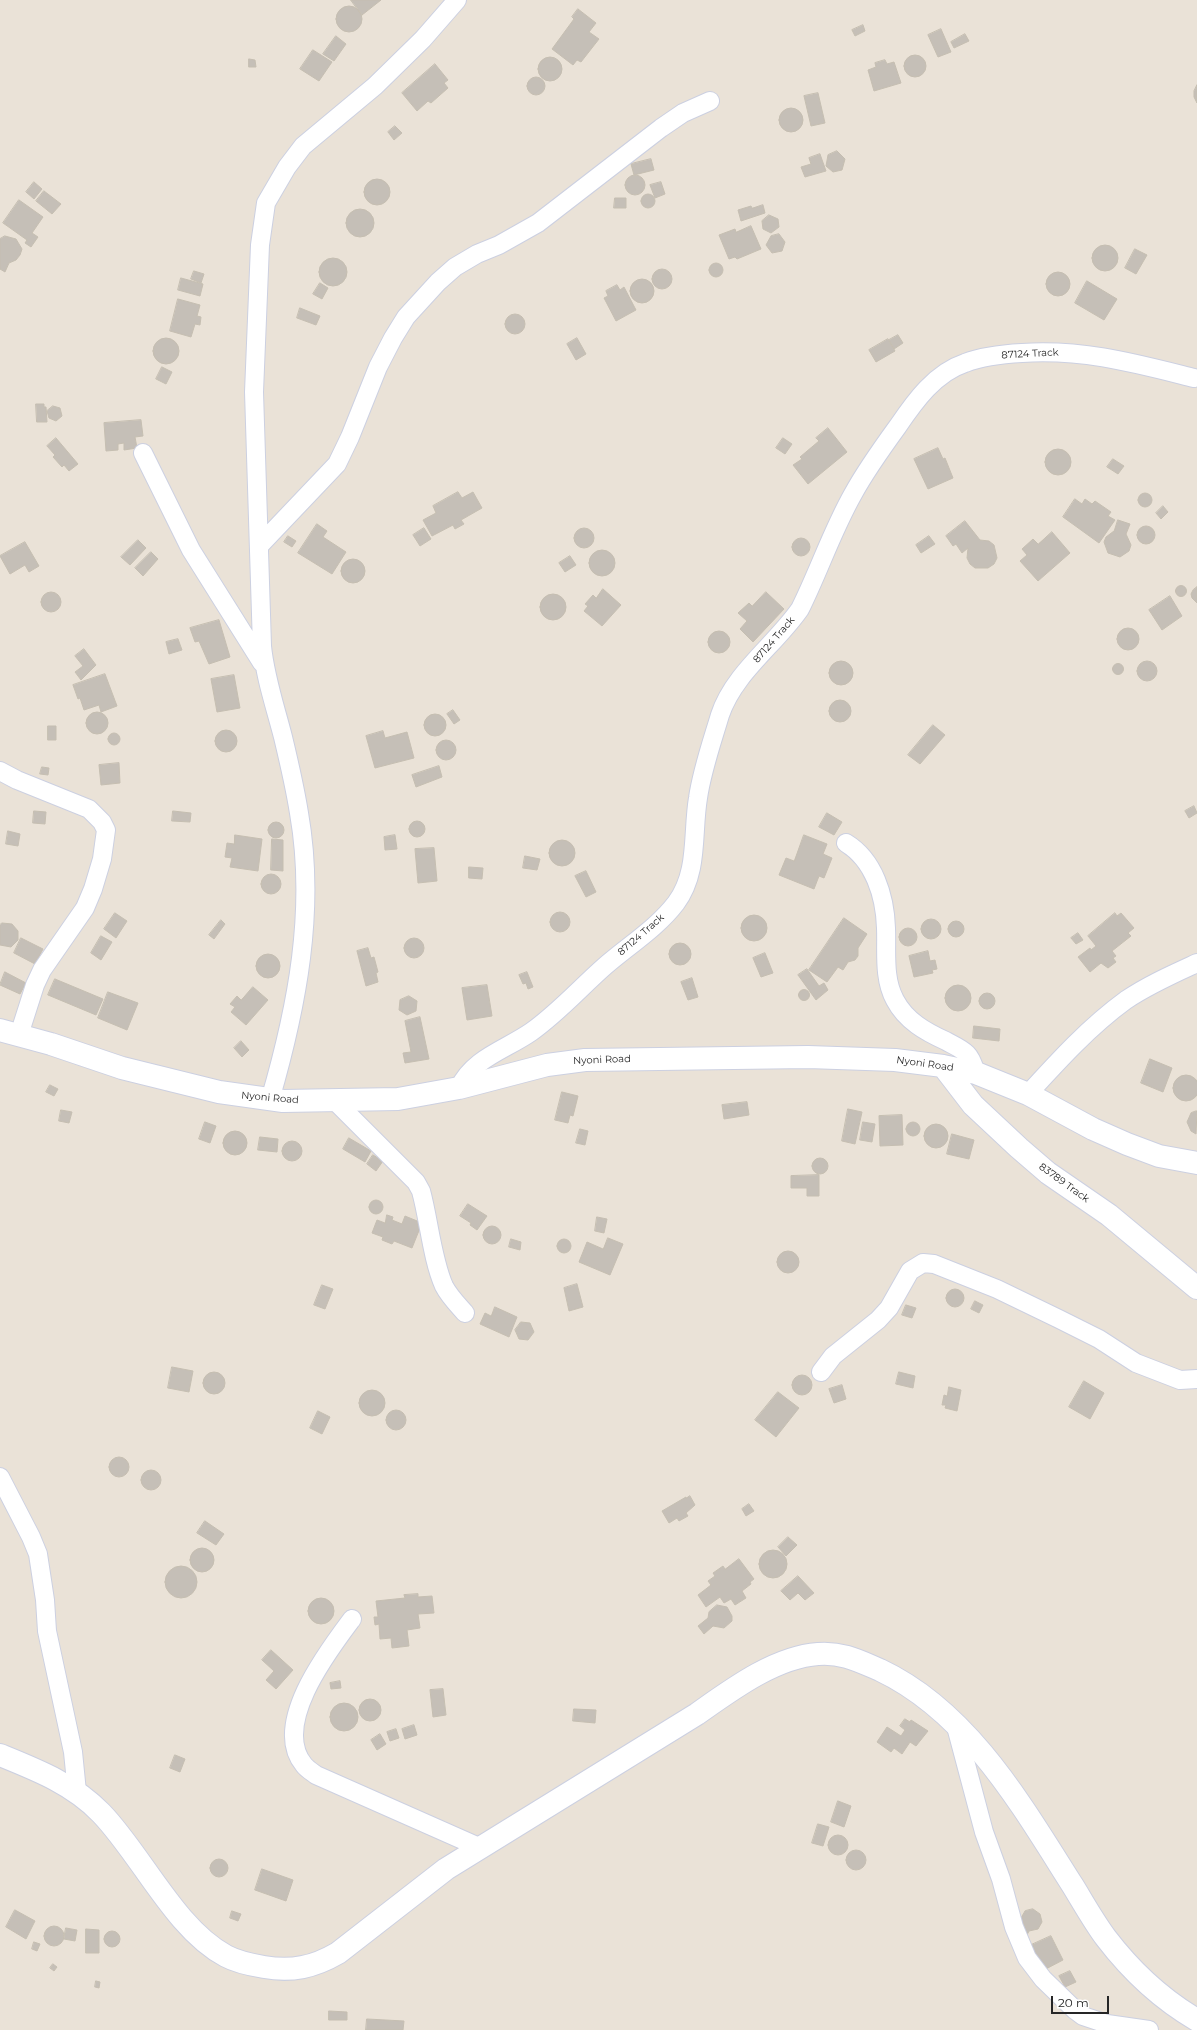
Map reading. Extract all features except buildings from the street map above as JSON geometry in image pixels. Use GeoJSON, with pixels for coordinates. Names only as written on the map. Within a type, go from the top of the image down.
{"type":"FeatureCollection","features":[{"type":"Feature","properties":{"kind":"street"},"geometry":{"type":"LineString","coordinates":[[270,1100],[292,1016],[305,928],[306,888],[299,814],[282,736],[272,702],[264,665],[254,392],[260,245],[266,203],[287,166],[303,146],[396,65],[423,39],[457,0]]}},
{"type":"Feature","properties":{"kind":"street"},"geometry":{"type":"LineString","coordinates":[[260,546],[337,464],[350,437],[378,367],[396,333],[421,299],[455,267],[477,254],[526,231],[558,209],[661,128],[683,113],[710,101]]}},
{"type":"Feature","properties":{"kind":"street","name":"87124 Track"},"geometry":{"type":"LineString","coordinates":[[459,1088],[468,1071],[477,1063],[512,1044],[551,1016],[603,967],[662,918],[676,902],[685,886],[692,862],[697,800],[702,773],[728,696],[737,682],[791,622],[800,609],[852,495],[882,447],[915,401],[940,377],[965,363],[1001,354],[1044,352],[1082,353],[1135,363],[1194,378]]}},
{"type":"Feature","properties":{"kind":"street"},"geometry":{"type":"LineString","coordinates":[[143,453],[191,550],[264,665]]}},
{"type":"Feature","properties":{"kind":"street"},"geometry":{"type":"LineString","coordinates":[[0,771],[16,780],[84,806],[96,815],[106,830],[102,859],[93,889],[85,908],[42,970],[10,1032]]}},
{"type":"Feature","properties":{"kind":"street"},"geometry":{"type":"LineString","coordinates":[[846,843],[858,850],[864,857],[878,887],[884,909],[887,967],[890,987],[895,1000],[903,1012],[918,1027],[960,1048],[968,1054],[976,1073]]}},
{"type":"Feature","properties":{"kind":"street"},"geometry":{"type":"LineString","coordinates":[[1028,1094],[1072,1046],[1094,1026],[1127,1000],[1197,963]]}},
{"type":"Feature","properties":{"kind":"street","name":"Nyoni Road"},"geometry":{"type":"LineString","coordinates":[[10,1032],[122,1068],[219,1092],[270,1100],[335,1101],[398,1099],[459,1088],[547,1065],[585,1060],[808,1057],[895,1060],[943,1066],[976,1073],[1028,1094],[1092,1129],[1127,1144],[1159,1156],[1197,1163]]}},
{"type":"Feature","properties":{"kind":"street","name":"83789 Track"},"geometry":{"type":"LineString","coordinates":[[943,1066],[973,1105],[1019,1148],[1048,1173],[1109,1216],[1196,1289]]}},
{"type":"Feature","properties":{"kind":"street"},"geometry":{"type":"LineString","coordinates":[[335,1101],[416,1182],[423,1198],[444,1286],[450,1296],[465,1313]]}},
{"type":"Feature","properties":{"kind":"street"},"geometry":{"type":"LineString","coordinates":[[821,1372],[833,1356],[878,1320],[889,1308],[910,1271],[923,1262],[934,1264],[997,1289],[1099,1340],[1136,1363],[1180,1380],[1197,1379]]}},
{"type":"Feature","properties":{"kind":"street"},"geometry":{"type":"LineString","coordinates":[[0,1477],[31,1537],[38,1554],[45,1600],[47,1632],[73,1752],[77,1792]]}},
{"type":"Feature","properties":{"kind":"street"},"geometry":{"type":"LineString","coordinates":[[352,1619],[322,1659],[310,1681],[297,1713],[294,1732],[297,1751],[304,1765],[323,1778],[482,1848]]}},
{"type":"Feature","properties":{"kind":"street"},"geometry":{"type":"LineString","coordinates":[[0,1755],[40,1772],[77,1792],[102,1814],[188,1925],[206,1942],[226,1956],[254,1966],[280,1970],[303,1968],[322,1962],[338,1953],[446,1868],[482,1848],[518,1823],[690,1718],[736,1687],[762,1672],[791,1660],[816,1654],[836,1654],[853,1658],[892,1676],[935,1706],[955,1723],[973,1742],[1030,1818],[1106,1938],[1153,1990],[1197,2020]]}},
{"type":"Feature","properties":{"kind":"street"},"geometry":{"type":"LineString","coordinates":[[955,1723],[984,1832],[1001,1879],[1014,1927],[1027,1958],[1048,1984],[1083,2016],[1107,2024],[1149,2030]]}}]}
